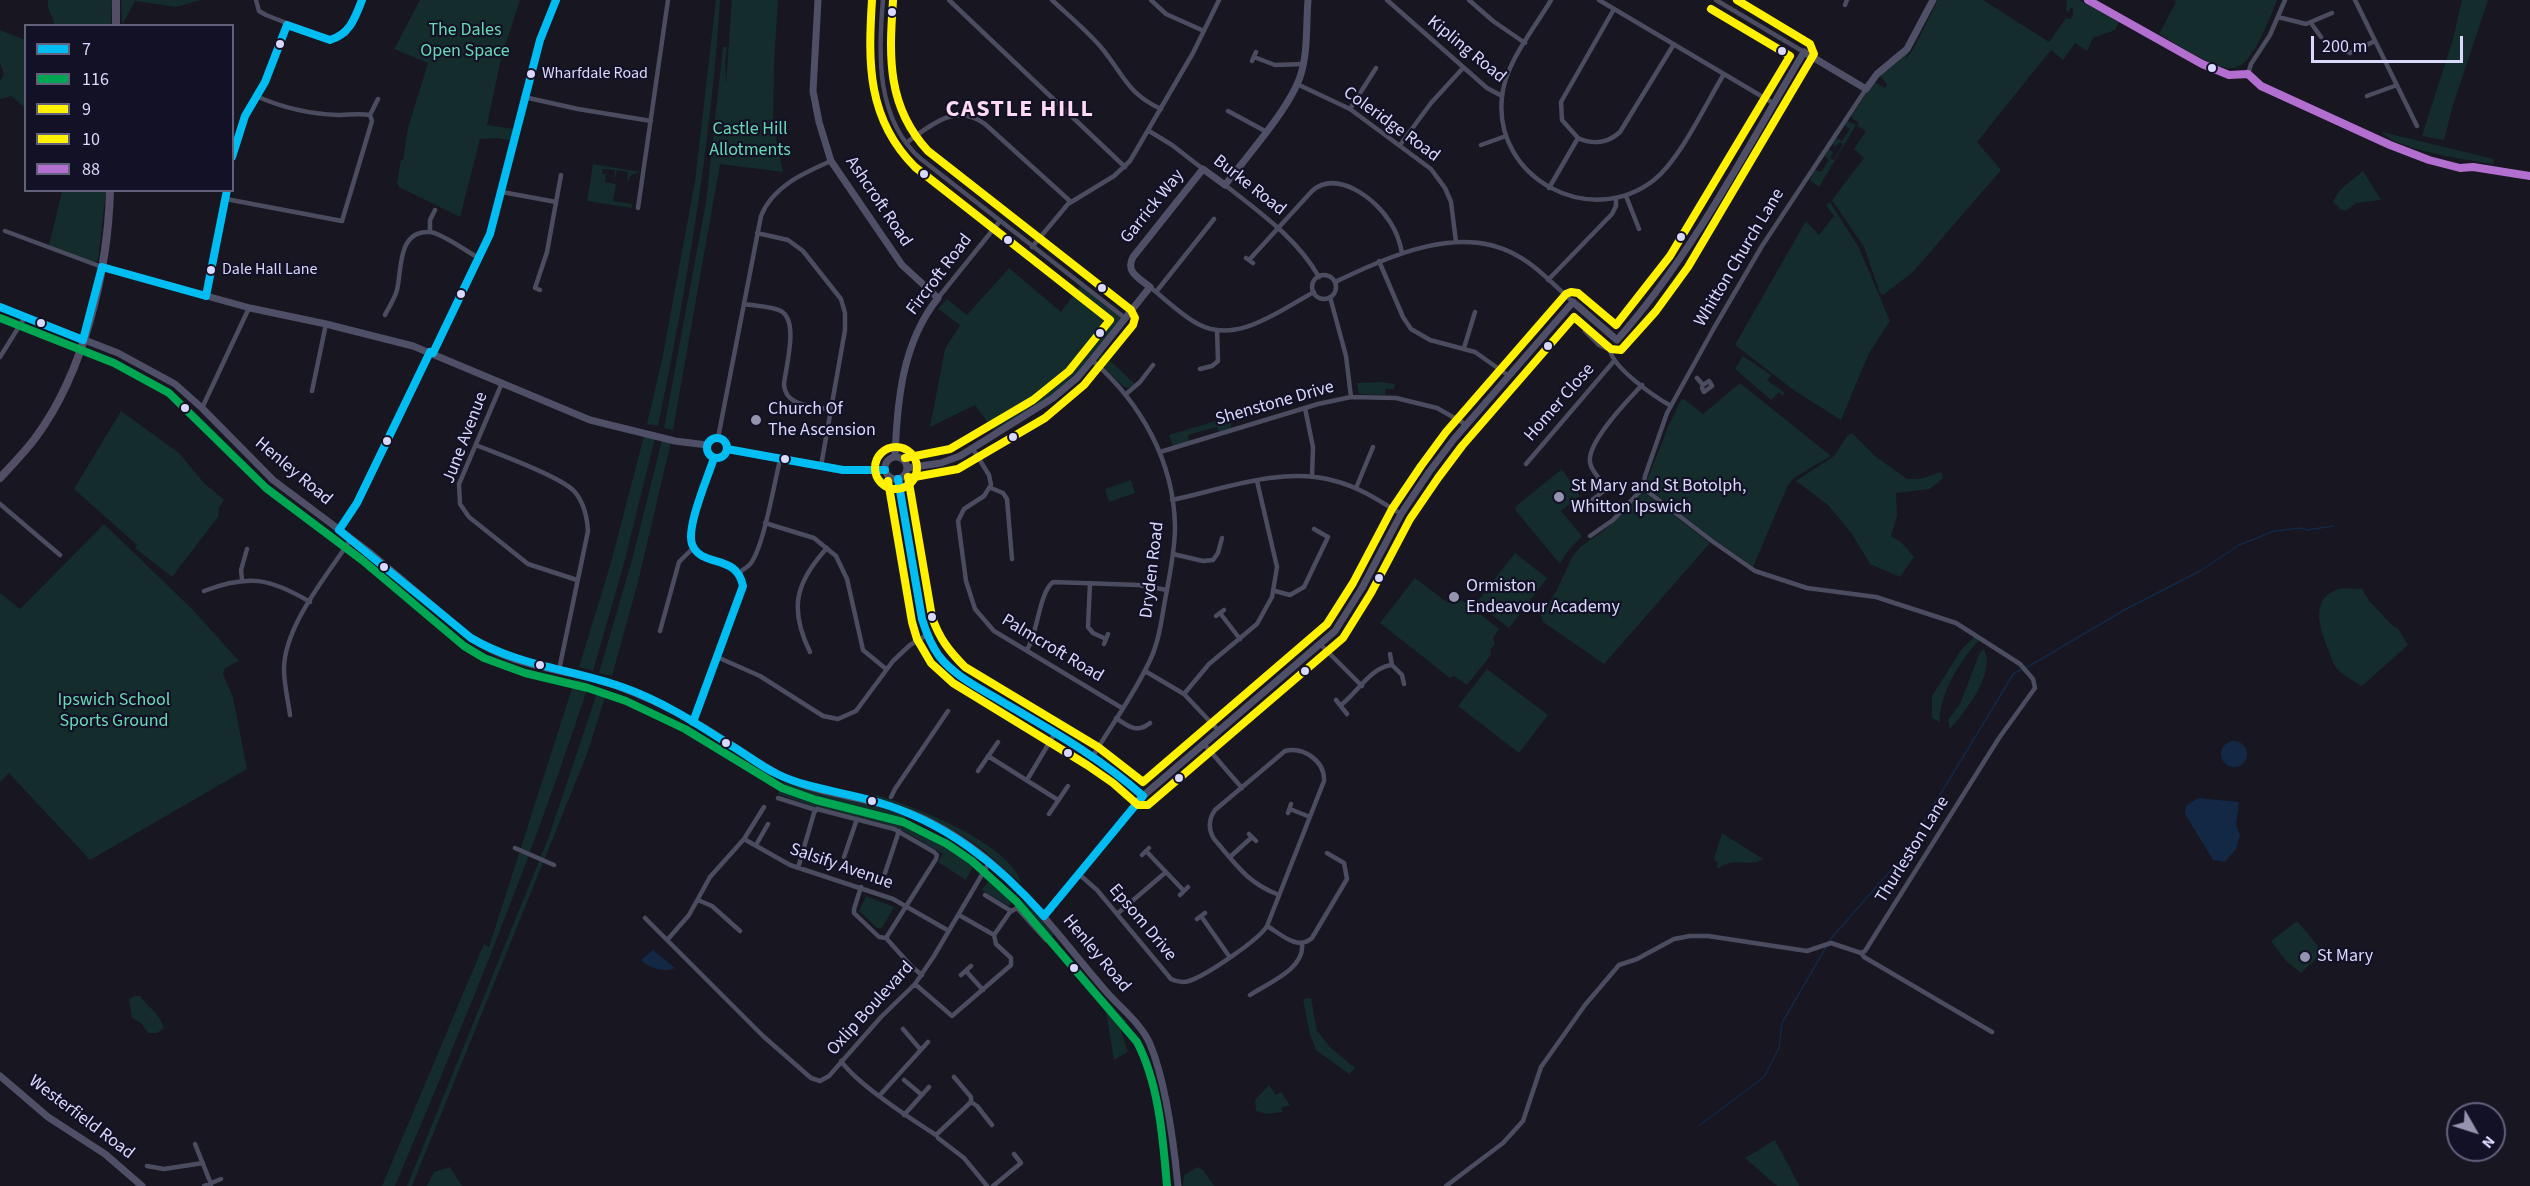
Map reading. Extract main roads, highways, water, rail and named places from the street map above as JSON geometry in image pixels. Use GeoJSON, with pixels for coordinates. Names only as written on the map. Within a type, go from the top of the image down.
{"type":"FeatureCollection","features":[{"type":"Feature","properties":{"kind":"main road"},"geometry":{"type":"LineString","coordinates":[[116,0],[116,24]]}},
{"type":"Feature","properties":{"kind":"main road"},"geometry":{"type":"LineString","coordinates":[[0,478],[36,438],[46,422],[65,385],[83,340],[102,267],[110,192]]}},
{"type":"Feature","properties":{"kind":"water"},"geometry":{"type":"Polygon","coordinates":[[[2234,741],[2243,745],[2247,754],[2243,763],[2234,767],[2225,763],[2221,754],[2225,745],[2234,741]]]}},
{"type":"Feature","properties":{"kind":"water"},"geometry":{"type":"Polygon","coordinates":[[[2198,798],[2239,802],[2236,825],[2240,835],[2236,849],[2225,862],[2213,860],[2185,814],[2186,806],[2198,798]]]}},
{"type":"Feature","properties":{"kind":"water"},"geometry":{"type":"Polygon","coordinates":[[[653,950],[675,968],[657,969],[641,960],[653,950]]]}},
{"type":"Feature","properties":{"kind":"waterway"},"geometry":{"type":"LineString","coordinates":[[2026,668],[2126,609],[2200,571],[2239,545],[2274,531],[2333,526]]}},
{"type":"Feature","properties":{"kind":"waterway"},"geometry":{"type":"LineString","coordinates":[[1828,942],[1912,846],[1915,836],[2014,673],[2021,670]]}},
{"type":"Feature","properties":{"kind":"waterway"},"geometry":{"type":"LineString","coordinates":[[1700,1125],[1764,1077],[1779,1048],[1782,1023],[1826,947]]}},
{"type":"Feature","properties":{"kind":"place","name":"Wharfdale Road"},"geometry":{"type":"Point","coordinates":[531,74]}},
{"type":"Feature","properties":{"kind":"place","name":"Dale Hall Lane"},"geometry":{"type":"Point","coordinates":[211,270]}},
{"type":"Feature","properties":{"kind":"place","name":"Church Of The Ascension"},"geometry":{"type":"Point","coordinates":[756,420]}},
{"type":"Feature","properties":{"kind":"place","name":"St Mary and St Botolph, Whitton Ipswich"},"geometry":{"type":"Point","coordinates":[1559,497]}},
{"type":"Feature","properties":{"kind":"place","name":"Ormiston Endeavour Academy"},"geometry":{"type":"Point","coordinates":[1454,597]}},
{"type":"Feature","properties":{"kind":"place","name":"St Mary"},"geometry":{"type":"Point","coordinates":[2305,957]}},
{"type":"Feature","properties":{"kind":"district","name":"CASTLE HILL"},"geometry":{"type":"Point","coordinates":[1020,111]}},
{"type":"Feature","properties":{"kind":"park label","name":"The Dales Open Space"},"geometry":{"type":"Point","coordinates":[465,42]}},
{"type":"Feature","properties":{"kind":"park label","name":"Castle Hill Allotments"},"geometry":{"type":"Point","coordinates":[750,140]}},
{"type":"Feature","properties":{"kind":"park label","name":"Ipswich School Sports Ground"},"geometry":{"type":"Point","coordinates":[114,711]}}]}
